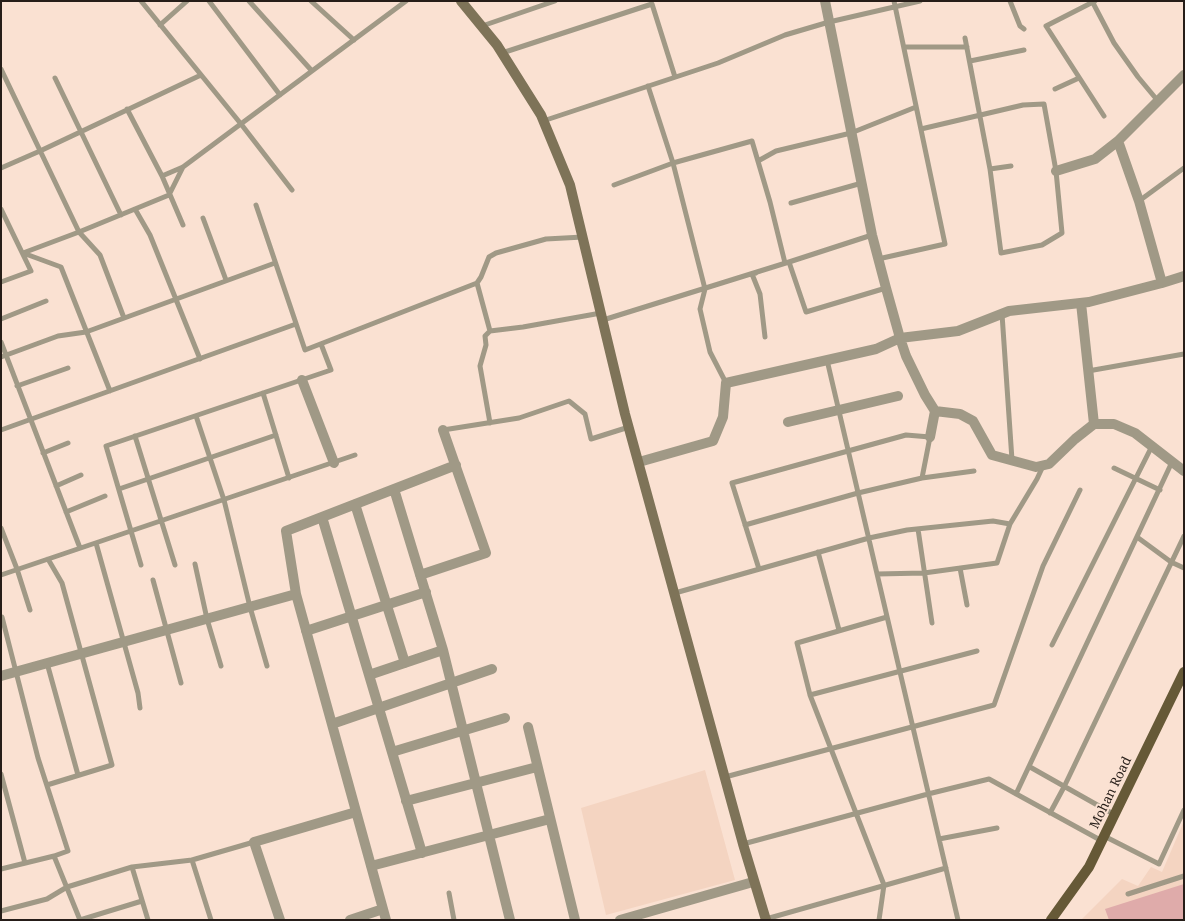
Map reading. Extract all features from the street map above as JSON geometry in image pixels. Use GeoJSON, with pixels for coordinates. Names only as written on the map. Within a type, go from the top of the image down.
{"type":"FeatureCollection","features":[{"type":"Feature","properties":{"kind":"main road","name":"Mohan Road"},"geometry":{"type":"LineString","coordinates":[[1051,920],[1089,867],[1184,672]]}},
{"type":"Feature","properties":{"kind":"street"},"geometry":{"type":"LineString","coordinates":[[461,1],[502,53],[543,121],[570,185],[629,427],[742,844],[766,920]]}},
{"type":"Feature","properties":{"kind":"street"},"geometry":{"type":"LineString","coordinates":[[824,1],[878,259],[906,356],[925,395],[935,411],[930,437]]}},
{"type":"Feature","properties":{"kind":"street"},"geometry":{"type":"LineString","coordinates":[[1056,170],[1095,159],[1118,141],[1184,75]]}},
{"type":"Feature","properties":{"kind":"street"},"geometry":{"type":"LineString","coordinates":[[1118,141],[1139,202],[1162,283]]}},
{"type":"Feature","properties":{"kind":"street"},"geometry":{"type":"LineString","coordinates":[[639,462],[713,441],[723,418],[726,383],[876,349],[900,338],[958,331],[1009,311],[1081,303],[1184,276]]}},
{"type":"Feature","properties":{"kind":"street"},"geometry":{"type":"LineString","coordinates":[[1081,303],[1094,424]]}},
{"type":"Feature","properties":{"kind":"street"},"geometry":{"type":"LineString","coordinates":[[302,380],[334,463]]}},
{"type":"Feature","properties":{"kind":"street"},"geometry":{"type":"LineString","coordinates":[[788,422],[898,396]]}},
{"type":"Feature","properties":{"kind":"street"},"geometry":{"type":"LineString","coordinates":[[935,411],[960,414],[973,421],[992,455],[1036,467],[1049,464],[1075,439],[1094,424],[1114,424],[1135,433],[1184,471]]}},
{"type":"Feature","properties":{"kind":"street"},"geometry":{"type":"LineString","coordinates":[[420,575],[486,553],[443,430]]}},
{"type":"Feature","properties":{"kind":"street"},"geometry":{"type":"LineString","coordinates":[[386,920],[296,594],[286,531],[456,465]]}},
{"type":"Feature","properties":{"kind":"street"},"geometry":{"type":"LineString","coordinates":[[394,489],[443,650],[510,920]]}},
{"type":"Feature","properties":{"kind":"street"},"geometry":{"type":"LineString","coordinates":[[355,504],[405,663]]}},
{"type":"Feature","properties":{"kind":"street"},"geometry":{"type":"LineString","coordinates":[[322,517],[422,853]]}},
{"type":"Feature","properties":{"kind":"street"},"geometry":{"type":"LineString","coordinates":[[306,631],[426,592]]}},
{"type":"Feature","properties":{"kind":"street"},"geometry":{"type":"LineString","coordinates":[[1,676],[296,594]]}},
{"type":"Feature","properties":{"kind":"street"},"geometry":{"type":"LineString","coordinates":[[369,676],[443,650]]}},
{"type":"Feature","properties":{"kind":"street"},"geometry":{"type":"LineString","coordinates":[[332,724],[492,669]]}},
{"type":"Feature","properties":{"kind":"street"},"geometry":{"type":"LineString","coordinates":[[392,752],[505,718]]}},
{"type":"Feature","properties":{"kind":"street"},"geometry":{"type":"LineString","coordinates":[[528,727],[575,920]]}},
{"type":"Feature","properties":{"kind":"street"},"geometry":{"type":"LineString","coordinates":[[406,800],[537,767]]}},
{"type":"Feature","properties":{"kind":"street"},"geometry":{"type":"LineString","coordinates":[[280,920],[254,842],[356,812]]}},
{"type":"Feature","properties":{"kind":"street"},"geometry":{"type":"LineString","coordinates":[[371,866],[550,819]]}},
{"type":"Feature","properties":{"kind":"street"},"geometry":{"type":"LineString","coordinates":[[620,920],[753,882]]}},
{"type":"Feature","properties":{"kind":"street"},"geometry":{"type":"LineString","coordinates":[[350,920],[383,909]]}},
{"type":"Feature","properties":{"kind":"lane"},"geometry":{"type":"LineString","coordinates":[[141,1],[241,124],[292,190]]}},
{"type":"Feature","properties":{"kind":"lane"},"geometry":{"type":"LineString","coordinates":[[160,24],[187,1]]}},
{"type":"Feature","properties":{"kind":"lane"},"geometry":{"type":"LineString","coordinates":[[209,1],[280,95]]}},
{"type":"Feature","properties":{"kind":"lane"},"geometry":{"type":"LineString","coordinates":[[250,1],[312,71]]}},
{"type":"Feature","properties":{"kind":"lane"},"geometry":{"type":"LineString","coordinates":[[312,1],[354,40]]}},
{"type":"Feature","properties":{"kind":"lane"},"geometry":{"type":"LineString","coordinates":[[162,176],[183,167],[406,1]]}},
{"type":"Feature","properties":{"kind":"lane"},"geometry":{"type":"LineString","coordinates":[[482,26],[555,1]]}},
{"type":"Feature","properties":{"kind":"lane"},"geometry":{"type":"LineString","coordinates":[[543,121],[718,63],[785,35],[895,4],[920,1]]}},
{"type":"Feature","properties":{"kind":"lane"},"geometry":{"type":"LineString","coordinates":[[1010,1],[1020,26],[1024,29]]}},
{"type":"Feature","properties":{"kind":"lane"},"geometry":{"type":"LineString","coordinates":[[1104,116],[1046,26],[1093,1],[1114,43],[1138,77],[1158,101]]}},
{"type":"Feature","properties":{"kind":"lane"},"geometry":{"type":"LineString","coordinates":[[502,53],[652,4],[675,77]]}},
{"type":"Feature","properties":{"kind":"lane"},"geometry":{"type":"LineString","coordinates":[[878,259],[945,244],[895,4]]}},
{"type":"Feature","properties":{"kind":"lane"},"geometry":{"type":"LineString","coordinates":[[921,129],[980,115],[1023,105],[1044,104],[1056,170],[1062,233],[1042,245],[1001,253],[990,169],[980,115],[970,61],[965,38]]}},
{"type":"Feature","properties":{"kind":"lane"},"geometry":{"type":"LineString","coordinates":[[904,47],[967,48]]}},
{"type":"Feature","properties":{"kind":"lane"},"geometry":{"type":"LineString","coordinates":[[970,61],[1024,50]]}},
{"type":"Feature","properties":{"kind":"lane"},"geometry":{"type":"LineString","coordinates":[[1,69],[79,232],[100,255],[124,318]]}},
{"type":"Feature","properties":{"kind":"lane"},"geometry":{"type":"LineString","coordinates":[[1,168],[201,75]]}},
{"type":"Feature","properties":{"kind":"lane"},"geometry":{"type":"LineString","coordinates":[[55,78],[121,215]]}},
{"type":"Feature","properties":{"kind":"lane"},"geometry":{"type":"LineString","coordinates":[[1054,89],[1080,78]]}},
{"type":"Feature","properties":{"kind":"lane"},"geometry":{"type":"LineString","coordinates":[[648,86],[674,163],[705,288],[700,309],[710,352],[726,383]]}},
{"type":"Feature","properties":{"kind":"lane"},"geometry":{"type":"LineString","coordinates":[[758,161],[776,150],[851,133],[916,107]]}},
{"type":"Feature","properties":{"kind":"lane"},"geometry":{"type":"LineString","coordinates":[[127,109],[162,176],[183,225]]}},
{"type":"Feature","properties":{"kind":"lane"},"geometry":{"type":"LineString","coordinates":[[614,185],[674,163],[752,141],[787,263],[806,312],[886,288]]}},
{"type":"Feature","properties":{"kind":"lane"},"geometry":{"type":"LineString","coordinates":[[990,169],[1011,166]]}},
{"type":"Feature","properties":{"kind":"lane"},"geometry":{"type":"LineString","coordinates":[[23,253],[169,195],[183,167]]}},
{"type":"Feature","properties":{"kind":"lane"},"geometry":{"type":"LineString","coordinates":[[1139,202],[1184,168]]}},
{"type":"Feature","properties":{"kind":"lane"},"geometry":{"type":"LineString","coordinates":[[791,203],[862,183]]}},
{"type":"Feature","properties":{"kind":"lane"},"geometry":{"type":"LineString","coordinates":[[256,205],[305,350],[477,283],[489,257],[496,253],[546,239],[583,237]]}},
{"type":"Feature","properties":{"kind":"lane"},"geometry":{"type":"LineString","coordinates":[[1,209],[31,271],[1,282]]}},
{"type":"Feature","properties":{"kind":"lane"},"geometry":{"type":"LineString","coordinates":[[135,209],[150,236],[200,359]]}},
{"type":"Feature","properties":{"kind":"lane"},"geometry":{"type":"LineString","coordinates":[[203,218],[226,280]]}},
{"type":"Feature","properties":{"kind":"lane"},"geometry":{"type":"LineString","coordinates":[[490,423],[480,366],[486,345],[484,336],[490,331],[602,317],[705,288],[872,235]]}},
{"type":"Feature","properties":{"kind":"lane"},"geometry":{"type":"LineString","coordinates":[[23,253],[61,267],[110,391]]}},
{"type":"Feature","properties":{"kind":"lane"},"geometry":{"type":"LineString","coordinates":[[3,356],[58,336],[86,332],[275,263]]}},
{"type":"Feature","properties":{"kind":"lane"},"geometry":{"type":"LineString","coordinates":[[756,272],[752,274],[760,294],[765,337]]}},
{"type":"Feature","properties":{"kind":"lane"},"geometry":{"type":"LineString","coordinates":[[477,283],[490,331]]}},
{"type":"Feature","properties":{"kind":"lane"},"geometry":{"type":"LineString","coordinates":[[1,318],[46,301]]}},
{"type":"Feature","properties":{"kind":"lane"},"geometry":{"type":"LineString","coordinates":[[1002,314],[1012,460]]}},
{"type":"Feature","properties":{"kind":"lane"},"geometry":{"type":"LineString","coordinates":[[1,430],[296,324]]}},
{"type":"Feature","properties":{"kind":"lane"},"geometry":{"type":"LineString","coordinates":[[1,342],[3,356],[17,386],[80,548]]}},
{"type":"Feature","properties":{"kind":"lane"},"geometry":{"type":"LineString","coordinates":[[141,565],[106,446],[331,370],[321,344]]}},
{"type":"Feature","properties":{"kind":"lane"},"geometry":{"type":"LineString","coordinates":[[1088,371],[1184,354]]}},
{"type":"Feature","properties":{"kind":"lane"},"geometry":{"type":"LineString","coordinates":[[827,360],[958,920]]}},
{"type":"Feature","properties":{"kind":"lane"},"geometry":{"type":"LineString","coordinates":[[17,386],[68,368]]}},
{"type":"Feature","properties":{"kind":"lane"},"geometry":{"type":"LineString","coordinates":[[263,393],[289,478]]}},
{"type":"Feature","properties":{"kind":"lane"},"geometry":{"type":"LineString","coordinates":[[443,430],[519,418],[569,401],[585,414],[592,439],[629,427]]}},
{"type":"Feature","properties":{"kind":"lane"},"geometry":{"type":"LineString","coordinates":[[196,416],[224,500],[250,607],[267,666]]}},
{"type":"Feature","properties":{"kind":"lane"},"geometry":{"type":"LineString","coordinates":[[119,489],[210,459],[276,435]]}},
{"type":"Feature","properties":{"kind":"lane"},"geometry":{"type":"LineString","coordinates":[[758,569],[732,483],[906,435],[930,437],[922,478]]}},
{"type":"Feature","properties":{"kind":"lane"},"geometry":{"type":"LineString","coordinates":[[135,436],[175,565]]}},
{"type":"Feature","properties":{"kind":"lane"},"geometry":{"type":"LineString","coordinates":[[43,453],[68,443]]}},
{"type":"Feature","properties":{"kind":"lane"},"geometry":{"type":"LineString","coordinates":[[1052,645],[1152,446]]}},
{"type":"Feature","properties":{"kind":"lane"},"geometry":{"type":"LineString","coordinates":[[1,575],[355,455]]}},
{"type":"Feature","properties":{"kind":"lane"},"geometry":{"type":"LineString","coordinates":[[1016,794],[1173,462]]}},
{"type":"Feature","properties":{"kind":"lane"},"geometry":{"type":"LineString","coordinates":[[877,574],[924,573],[997,562],[1010,524],[1037,479],[1043,466]]}},
{"type":"Feature","properties":{"kind":"lane"},"geometry":{"type":"LineString","coordinates":[[1114,468],[1160,490]]}},
{"type":"Feature","properties":{"kind":"lane"},"geometry":{"type":"LineString","coordinates":[[745,525],[858,493],[922,478],[974,471]]}},
{"type":"Feature","properties":{"kind":"lane"},"geometry":{"type":"LineString","coordinates":[[56,486],[81,475]]}},
{"type":"Feature","properties":{"kind":"lane"},"geometry":{"type":"LineString","coordinates":[[725,778],[994,705],[1043,566],[1080,490]]}},
{"type":"Feature","properties":{"kind":"lane"},"geometry":{"type":"LineString","coordinates":[[66,512],[105,496]]}},
{"type":"Feature","properties":{"kind":"lane"},"geometry":{"type":"LineString","coordinates":[[675,593],[868,538],[907,530],[993,521],[1010,524]]}},
{"type":"Feature","properties":{"kind":"lane"},"geometry":{"type":"LineString","coordinates":[[1,528],[17,569],[30,610]]}},
{"type":"Feature","properties":{"kind":"lane"},"geometry":{"type":"LineString","coordinates":[[918,529],[932,623]]}},
{"type":"Feature","properties":{"kind":"lane"},"geometry":{"type":"LineString","coordinates":[[1050,813],[1184,536]]}},
{"type":"Feature","properties":{"kind":"lane"},"geometry":{"type":"LineString","coordinates":[[1137,537],[1171,562],[1184,568]]}},
{"type":"Feature","properties":{"kind":"lane"},"geometry":{"type":"LineString","coordinates":[[96,543],[138,693],[140,708]]}},
{"type":"Feature","properties":{"kind":"lane"},"geometry":{"type":"LineString","coordinates":[[818,552],[840,630]]}},
{"type":"Feature","properties":{"kind":"lane"},"geometry":{"type":"LineString","coordinates":[[46,785],[112,765],[62,583],[48,559]]}},
{"type":"Feature","properties":{"kind":"lane"},"geometry":{"type":"LineString","coordinates":[[194,564],[207,619],[221,666]]}},
{"type":"Feature","properties":{"kind":"lane"},"geometry":{"type":"LineString","coordinates":[[960,568],[967,605]]}},
{"type":"Feature","properties":{"kind":"lane"},"geometry":{"type":"LineString","coordinates":[[153,580],[181,682]]}},
{"type":"Feature","properties":{"kind":"lane"},"geometry":{"type":"LineString","coordinates":[[1,869],[25,864],[68,851],[38,758],[2,617]]}},
{"type":"Feature","properties":{"kind":"lane"},"geometry":{"type":"LineString","coordinates":[[880,920],[884,885],[810,695],[797,642],[887,617]]}},
{"type":"Feature","properties":{"kind":"lane"},"geometry":{"type":"LineString","coordinates":[[810,695],[977,651]]}},
{"type":"Feature","properties":{"kind":"lane"},"geometry":{"type":"LineString","coordinates":[[47,663],[78,775]]}},
{"type":"Feature","properties":{"kind":"lane"},"geometry":{"type":"LineString","coordinates":[[1030,767],[1115,815]]}},
{"type":"Feature","properties":{"kind":"lane"},"geometry":{"type":"LineString","coordinates":[[1,774],[25,864]]}},
{"type":"Feature","properties":{"kind":"lane"},"geometry":{"type":"LineString","coordinates":[[742,844],[989,779],[1050,813],[1159,864],[1184,810]]}},
{"type":"Feature","properties":{"kind":"lane"},"geometry":{"type":"LineString","coordinates":[[939,839],[997,828]]}},
{"type":"Feature","properties":{"kind":"lane"},"geometry":{"type":"LineString","coordinates":[[1,911],[47,899],[67,887],[132,867],[192,860],[254,842]]}},
{"type":"Feature","properties":{"kind":"lane"},"geometry":{"type":"LineString","coordinates":[[54,856],[80,920],[142,901]]}},
{"type":"Feature","properties":{"kind":"lane"},"geometry":{"type":"LineString","coordinates":[[192,860],[211,920]]}},
{"type":"Feature","properties":{"kind":"lane"},"geometry":{"type":"LineString","coordinates":[[132,867],[148,920]]}},
{"type":"Feature","properties":{"kind":"lane"},"geometry":{"type":"LineString","coordinates":[[766,920],[946,868]]}},
{"type":"Feature","properties":{"kind":"lane"},"geometry":{"type":"LineString","coordinates":[[1128,894],[1184,876]]}},
{"type":"Feature","properties":{"kind":"lane"},"geometry":{"type":"LineString","coordinates":[[449,893],[454,920]]}},
{"type":"Feature","properties":{"kind":"shaded area"},"geometry":{"type":"Polygon","coordinates":[[[705,770],[735,880],[606,915],[581,808],[705,770]]]}},
{"type":"Feature","properties":{"kind":"shaded area"},"geometry":{"type":"Polygon","coordinates":[[[1184,821],[1184,920],[1081,920],[1122,879],[1138,886],[1151,867],[1162,872],[1184,821]]]}},
{"type":"Feature","properties":{"kind":"building"},"geometry":{"type":"Polygon","coordinates":[[[1184,884],[1184,920],[1109,920],[1105,909],[1184,884]]]}}]}
